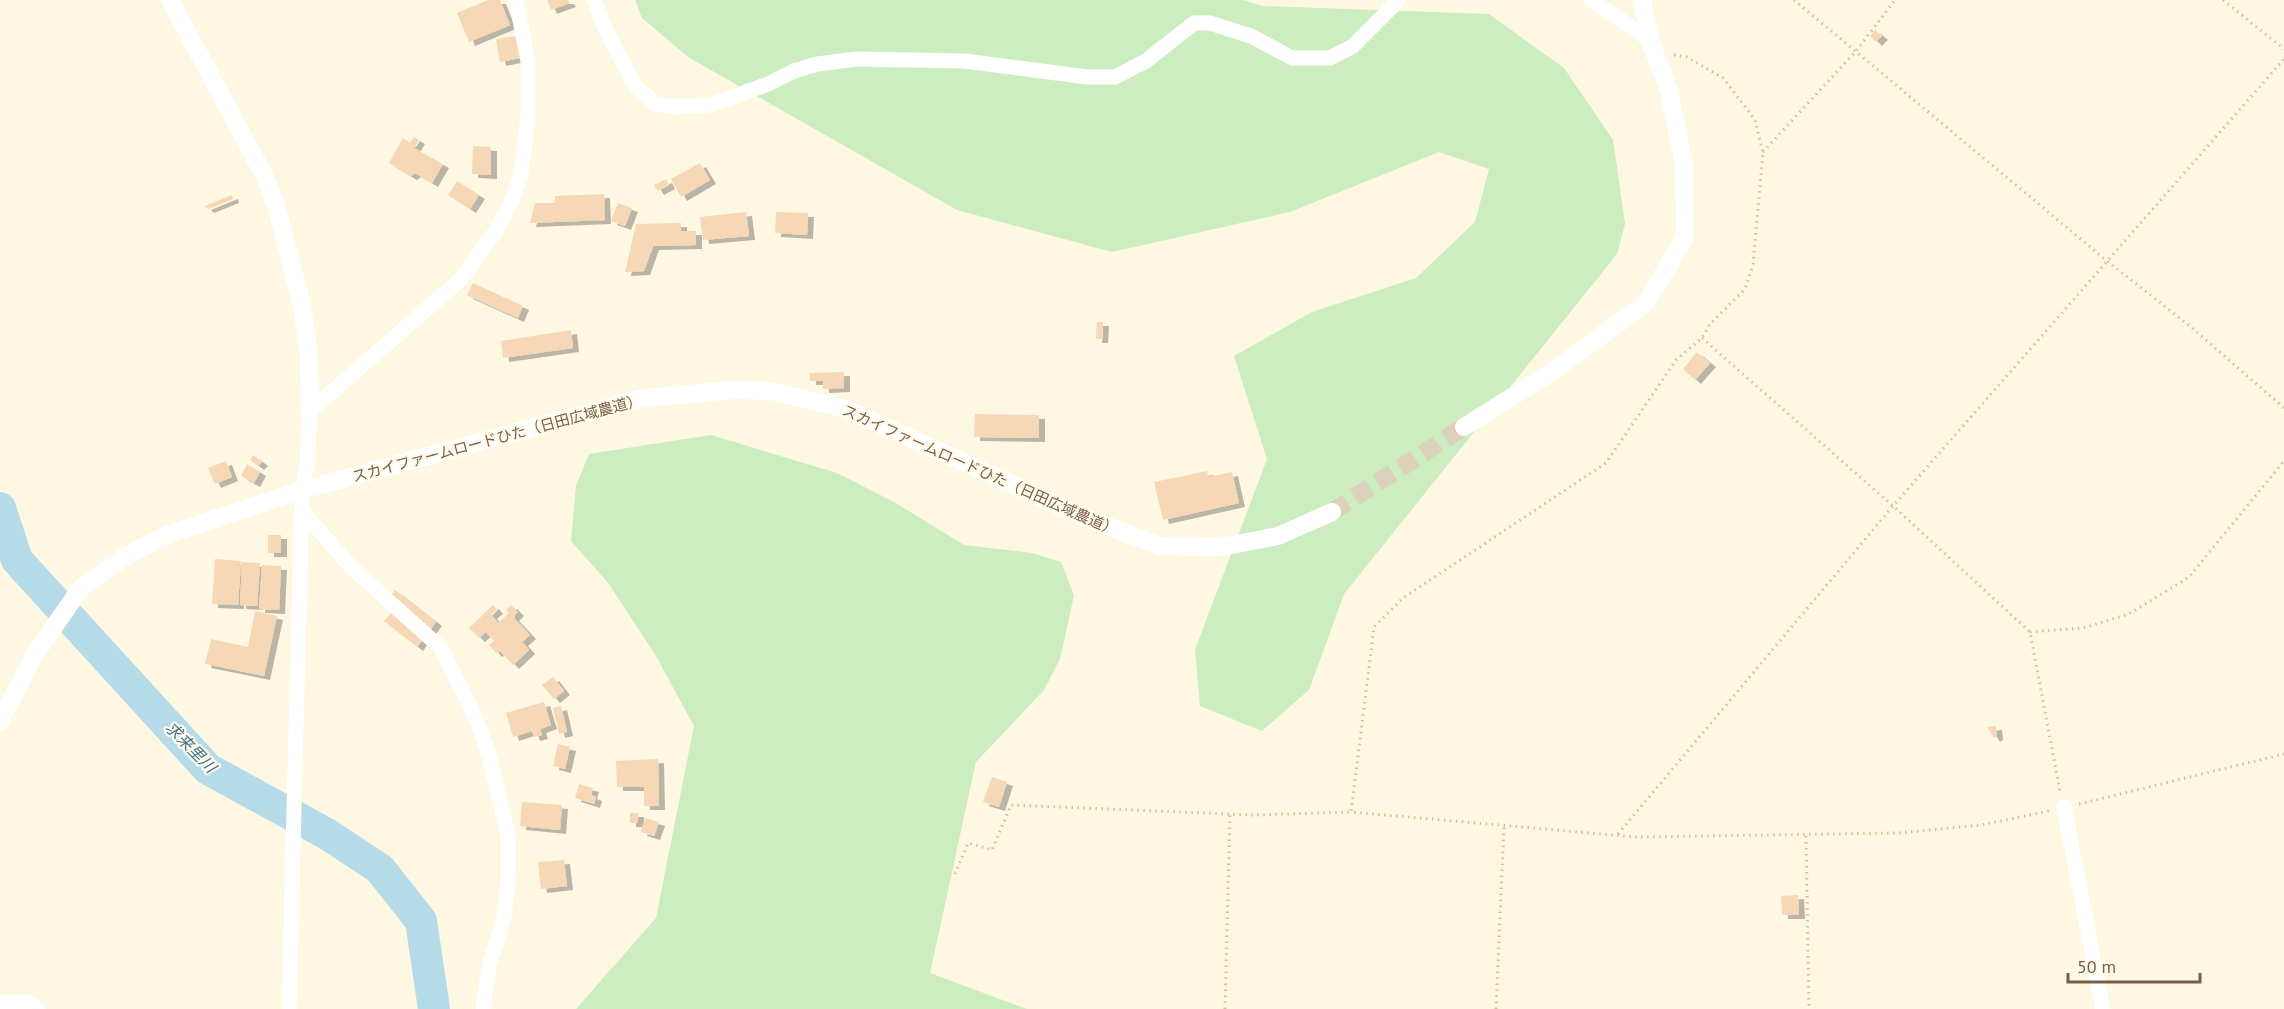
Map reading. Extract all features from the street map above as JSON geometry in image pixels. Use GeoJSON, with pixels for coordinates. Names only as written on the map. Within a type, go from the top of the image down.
{"type":"FeatureCollection","features":[{"type":"Feature","properties":{"kind":"street"},"geometry":{"type":"LineString","coordinates":[[170,0],[264,175],[277,208],[302,305],[309,356],[310,411],[307,464],[302,490],[289,1009]]}},
{"type":"Feature","properties":{"kind":"street"},"geometry":{"type":"LineString","coordinates":[[310,411],[461,279],[495,232],[513,199],[521,173],[528,117],[528,61],[516,0]]}},
{"type":"Feature","properties":{"kind":"street"},"geometry":{"type":"LineString","coordinates":[[594,0],[604,26],[635,86],[656,104],[676,107],[710,105],[768,84],[794,71],[817,64],[856,59],[965,61],[1087,77],[1115,77],[1146,61],[1194,23],[1210,23],[1251,36],[1292,58],[1330,58],[1353,46],[1399,0]]}},
{"type":"Feature","properties":{"kind":"street"},"geometry":{"type":"LineString","coordinates":[[1592,0],[1652,46]]}},
{"type":"Feature","properties":{"kind":"street"},"geometry":{"type":"LineString","coordinates":[[1464,428],[1553,371],[1647,303],[1685,237],[1684,165],[1669,91],[1652,46],[1642,0]]}},
{"type":"Feature","properties":{"kind":"street","name":"スカイファームロードひた（日田広域農道）"},"geometry":{"type":"LineString","coordinates":[[0,721],[34,654],[81,588],[124,557],[169,534],[302,490],[643,398],[734,390],[771,391],[846,409],[1086,519],[1160,546],[1222,547],[1278,536],[1332,512]]}},
{"type":"Feature","properties":{"kind":"street"},"geometry":{"type":"LineString","coordinates":[[303,512],[351,567],[441,648],[473,711],[489,755],[508,835],[508,878],[504,917],[489,967],[483,1009]]}},
{"type":"Feature","properties":{"kind":"street"},"geometry":{"type":"LineString","coordinates":[[2064,807],[2103,1009]]}},
{"type":"Feature","properties":{"kind":"street"},"geometry":{"type":"LineString","coordinates":[[0,1003],[27,1002],[38,1009]]}},
{"type":"Feature","properties":{"kind":"path"},"geometry":{"type":"LineString","coordinates":[[1794,0],[2107,261],[2191,327],[2284,408]]}},
{"type":"Feature","properties":{"kind":"path"},"geometry":{"type":"LineString","coordinates":[[1763,152],[1856,51],[1895,0]]}},
{"type":"Feature","properties":{"kind":"path"},"geometry":{"type":"LineString","coordinates":[[2223,0],[2284,49]]}},
{"type":"Feature","properties":{"kind":"path"},"geometry":{"type":"LineString","coordinates":[[1351,812],[1374,627],[1403,598],[1606,463],[1676,360],[1702,338],[1710,324],[1745,289],[1753,265],[1763,152],[1755,120],[1723,78],[1687,57],[1652,46]]}},
{"type":"Feature","properties":{"kind":"path"},"geometry":{"type":"LineString","coordinates":[[1618,834],[1893,506],[2284,59]]}},
{"type":"Feature","properties":{"kind":"path"},"geometry":{"type":"LineString","coordinates":[[1702,338],[1893,506],[2030,632],[2064,807]]}},
{"type":"Feature","properties":{"kind":"path"},"geometry":{"type":"LineString","coordinates":[[2030,632],[2083,628],[2129,614],[2189,577],[2284,461]]}},
{"type":"Feature","properties":{"kind":"path"},"geometry":{"type":"LineString","coordinates":[[955,874],[968,843],[992,850],[1011,805],[1230,813],[1351,812],[1636,837],[1898,833],[1981,825],[2284,754]]}},
{"type":"Feature","properties":{"kind":"path"},"geometry":{"type":"LineString","coordinates":[[1225,1009],[1230,813]]}},
{"type":"Feature","properties":{"kind":"path"},"geometry":{"type":"LineString","coordinates":[[1496,1009],[1504,826]]}},
{"type":"Feature","properties":{"kind":"path"},"geometry":{"type":"LineString","coordinates":[[1806,836],[1809,1009]]}},
{"type":"Feature","properties":{"kind":"green space"},"geometry":{"type":"Polygon","coordinates":[[[635,0],[1243,0],[1263,6],[1489,14],[1564,68],[1613,140],[1625,224],[1617,254],[1344,594],[1309,690],[1262,731],[1200,706],[1195,650],[1267,459],[1234,356],[1312,312],[1416,278],[1475,222],[1489,169],[1439,152],[1290,212],[1112,252],[957,210],[688,57],[642,18],[635,0]]]}},
{"type":"Feature","properties":{"kind":"green space"},"geometry":{"type":"Polygon","coordinates":[[[711,435],[837,473],[894,502],[964,545],[1032,553],[1061,562],[1074,595],[1060,659],[1044,690],[976,762],[930,973],[1027,1009],[576,1009],[656,918],[694,726],[656,656],[609,584],[571,541],[576,486],[589,454],[711,435]]]}},
{"type":"Feature","properties":{"kind":"building"},"geometry":{"type":"Polygon","coordinates":[[[488,0],[500,0],[510,25],[469,42],[457,13],[488,0]]]}},
{"type":"Feature","properties":{"kind":"building"},"geometry":{"type":"Polygon","coordinates":[[[547,0],[568,0],[570,3],[551,10],[547,0]]]}},
{"type":"Feature","properties":{"kind":"building"},"geometry":{"type":"Polygon","coordinates":[[[1875,30],[1882,36],[1876,42],[1870,36],[1875,30]]]}},
{"type":"Feature","properties":{"kind":"building"},"geometry":{"type":"Polygon","coordinates":[[[516,36],[520,58],[500,62],[496,39],[516,36]]]}},
{"type":"Feature","properties":{"kind":"building"},"geometry":{"type":"Polygon","coordinates":[[[414,137],[419,140],[414,148],[443,164],[432,183],[415,173],[411,176],[389,163],[403,138],[410,143],[414,137]]]}},
{"type":"Feature","properties":{"kind":"building"},"geometry":{"type":"Polygon","coordinates":[[[473,146],[491,147],[491,175],[472,174],[473,146]]]}},
{"type":"Feature","properties":{"kind":"building"},"geometry":{"type":"Polygon","coordinates":[[[700,163],[710,180],[681,197],[671,179],[700,163]]]}},
{"type":"Feature","properties":{"kind":"building"},"geometry":{"type":"Polygon","coordinates":[[[666,179],[669,185],[658,191],[654,185],[666,179]]]}},
{"type":"Feature","properties":{"kind":"building"},"geometry":{"type":"Polygon","coordinates":[[[457,181],[479,195],[470,209],[448,195],[457,181]]]}},
{"type":"Feature","properties":{"kind":"building"},"geometry":{"type":"Polygon","coordinates":[[[604,194],[605,220],[530,223],[535,203],[555,203],[555,196],[604,194]]]}},
{"type":"Feature","properties":{"kind":"building"},"geometry":{"type":"Polygon","coordinates":[[[232,195],[233,199],[208,209],[205,206],[232,195]]]}},
{"type":"Feature","properties":{"kind":"building"},"geometry":{"type":"Polygon","coordinates":[[[618,203],[632,208],[625,226],[611,221],[618,203]]]}},
{"type":"Feature","properties":{"kind":"building"},"geometry":{"type":"Polygon","coordinates":[[[746,212],[749,236],[703,240],[700,217],[746,212]]]}},
{"type":"Feature","properties":{"kind":"building"},"geometry":{"type":"Polygon","coordinates":[[[776,212],[808,213],[807,235],[775,233],[776,212]]]}},
{"type":"Feature","properties":{"kind":"building"},"geometry":{"type":"Polygon","coordinates":[[[681,223],[681,231],[696,231],[696,245],[653,246],[644,271],[625,272],[636,224],[681,223]]]}},
{"type":"Feature","properties":{"kind":"building"},"geometry":{"type":"Polygon","coordinates":[[[473,283],[523,306],[518,318],[467,295],[473,283]]]}},
{"type":"Feature","properties":{"kind":"building"},"geometry":{"type":"Polygon","coordinates":[[[1097,322],[1103,322],[1102,339],[1096,339],[1097,322]]]}},
{"type":"Feature","properties":{"kind":"building"},"geometry":{"type":"Polygon","coordinates":[[[571,330],[573,348],[503,358],[501,341],[571,330]]]}},
{"type":"Feature","properties":{"kind":"building"},"geometry":{"type":"Polygon","coordinates":[[[1697,352],[1710,363],[1695,380],[1683,369],[1697,352]]]}},
{"type":"Feature","properties":{"kind":"building"},"geometry":{"type":"Polygon","coordinates":[[[844,372],[844,388],[823,389],[823,381],[810,381],[810,373],[844,372]]]}},
{"type":"Feature","properties":{"kind":"building"},"geometry":{"type":"Polygon","coordinates":[[[975,414],[1039,415],[1039,438],[974,437],[975,414]]]}},
{"type":"Feature","properties":{"kind":"building"},"geometry":{"type":"Polygon","coordinates":[[[253,455],[262,462],[258,466],[250,460],[253,455]]]}},
{"type":"Feature","properties":{"kind":"building"},"geometry":{"type":"Polygon","coordinates":[[[226,461],[232,477],[215,484],[208,468],[226,461]]]}},
{"type":"Feature","properties":{"kind":"building"},"geometry":{"type":"Polygon","coordinates":[[[247,464],[260,472],[254,483],[241,476],[247,464]]]}},
{"type":"Feature","properties":{"kind":"building"},"geometry":{"type":"Polygon","coordinates":[[[1207,471],[1208,477],[1232,472],[1239,503],[1163,520],[1154,482],[1207,471]]]}},
{"type":"Feature","properties":{"kind":"building"},"geometry":{"type":"Polygon","coordinates":[[[268,535],[281,535],[281,553],[268,553],[268,535]]]}},
{"type":"Feature","properties":{"kind":"building"},"geometry":{"type":"Polygon","coordinates":[[[215,559],[241,561],[238,605],[212,604],[215,559]]]}},
{"type":"Feature","properties":{"kind":"building"},"geometry":{"type":"Polygon","coordinates":[[[242,562],[260,563],[257,606],[240,605],[242,562]]]}},
{"type":"Feature","properties":{"kind":"building"},"geometry":{"type":"Polygon","coordinates":[[[262,565],[281,566],[279,610],[259,609],[262,565]]]}},
{"type":"Feature","properties":{"kind":"building"},"geometry":{"type":"Polygon","coordinates":[[[395,590],[436,622],[417,647],[384,621],[392,612],[383,605],[395,590]]]}},
{"type":"Feature","properties":{"kind":"building"},"geometry":{"type":"Polygon","coordinates":[[[493,605],[497,610],[491,615],[498,623],[509,613],[506,610],[511,605],[518,612],[513,617],[530,635],[522,642],[529,650],[513,665],[500,651],[496,653],[489,645],[494,641],[486,632],[479,638],[469,628],[493,605]]]}},
{"type":"Feature","properties":{"kind":"building"},"geometry":{"type":"Polygon","coordinates":[[[255,611],[277,616],[264,676],[205,664],[211,639],[248,647],[255,611]]]}},
{"type":"Feature","properties":{"kind":"building"},"geometry":{"type":"Polygon","coordinates":[[[553,677],[564,691],[554,699],[542,685],[553,677]]]}},
{"type":"Feature","properties":{"kind":"building"},"geometry":{"type":"Polygon","coordinates":[[[544,702],[551,725],[540,729],[542,735],[534,737],[532,731],[513,737],[506,713],[544,702]]]}},
{"type":"Feature","properties":{"kind":"building"},"geometry":{"type":"Polygon","coordinates":[[[561,706],[567,732],[559,734],[553,708],[561,706]]]}},
{"type":"Feature","properties":{"kind":"building"},"geometry":{"type":"Polygon","coordinates":[[[1996,726],[1997,736],[1994,738],[1987,727],[1996,726]]]}},
{"type":"Feature","properties":{"kind":"building"},"geometry":{"type":"Polygon","coordinates":[[[558,744],[570,747],[565,769],[553,766],[558,744]]]}},
{"type":"Feature","properties":{"kind":"building"},"geometry":{"type":"Polygon","coordinates":[[[658,759],[659,806],[644,806],[644,787],[617,787],[616,761],[658,759]]]}},
{"type":"Feature","properties":{"kind":"building"},"geometry":{"type":"Polygon","coordinates":[[[992,777],[1007,782],[999,807],[983,802],[992,777]]]}},
{"type":"Feature","properties":{"kind":"building"},"geometry":{"type":"Polygon","coordinates":[[[579,784],[593,788],[591,795],[596,797],[594,804],[575,798],[579,784]]]}},
{"type":"Feature","properties":{"kind":"building"},"geometry":{"type":"Polygon","coordinates":[[[522,802],[562,805],[560,830],[520,826],[522,802]]]}},
{"type":"Feature","properties":{"kind":"building"},"geometry":{"type":"Polygon","coordinates":[[[630,813],[638,813],[638,823],[630,823],[630,813]]]}},
{"type":"Feature","properties":{"kind":"building"},"geometry":{"type":"Polygon","coordinates":[[[645,818],[659,822],[654,836],[641,832],[645,818]]]}},
{"type":"Feature","properties":{"kind":"building"},"geometry":{"type":"Polygon","coordinates":[[[564,860],[567,886],[541,889],[538,862],[564,860]]]}},
{"type":"Feature","properties":{"kind":"building"},"geometry":{"type":"Polygon","coordinates":[[[1798,895],[1799,915],[1782,915],[1781,896],[1798,895]]]}},
{"type":"Feature","properties":{"kind":"waterway","name":"求来里川"},"geometry":{"type":"LineString","coordinates":[[0,508],[17,560],[208,769],[327,834],[380,869],[421,921],[434,1009]]}},
{"type":"Feature","properties":{"kind":"tunnel"},"geometry":{"type":"LineString","coordinates":[[1332,512],[1464,427]]}}]}
